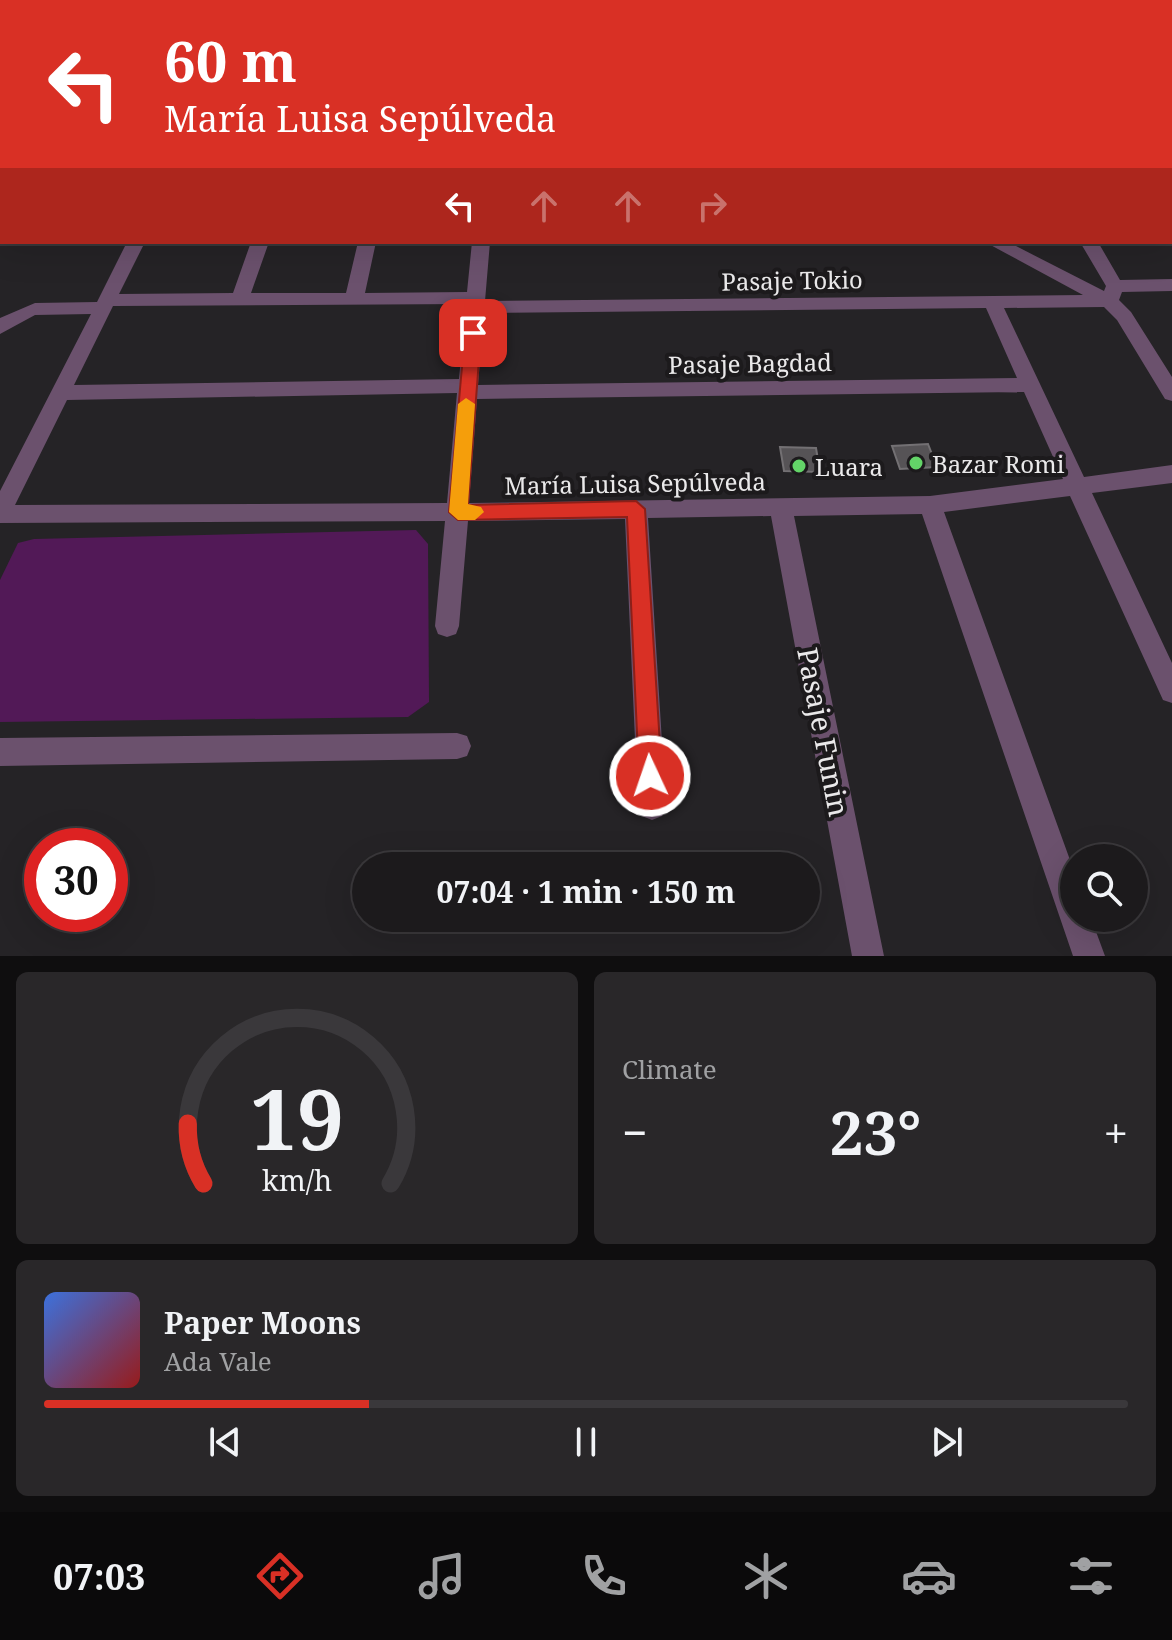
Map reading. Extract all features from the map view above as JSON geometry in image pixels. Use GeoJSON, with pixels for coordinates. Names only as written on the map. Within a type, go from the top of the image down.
{"type":"FeatureCollection","features":[{"type":"Feature","properties":{"kind":"street"},"geometry":{"type":"LineString","coordinates":[[0,513],[135,244]]}},
{"type":"Feature","properties":{"kind":"street"},"geometry":{"type":"LineString","coordinates":[[240,299],[259,244]]}},
{"type":"Feature","properties":{"kind":"street"},"geometry":{"type":"LineString","coordinates":[[354,299],[367,244]]}},
{"type":"Feature","properties":{"kind":"street"},"geometry":{"type":"LineString","coordinates":[[447,626],[481,244]]}},
{"type":"Feature","properties":{"kind":"street"},"geometry":{"type":"LineString","coordinates":[[999,244],[1112,293]]}},
{"type":"Feature","properties":{"kind":"street"},"geometry":{"type":"LineString","coordinates":[[1090,244],[1124,316],[1163,366],[1172,394]]}},
{"type":"Feature","properties":{"kind":"street","name":"Pasaje Tokio"},"geometry":{"type":"LineString","coordinates":[[0,328],[19,312],[33,309],[240,299],[476,303],[992,302],[1172,285]]}},
{"type":"Feature","properties":{"kind":"street"},"geometry":{"type":"LineString","coordinates":[[992,302],[1172,691]]}},
{"type":"Feature","properties":{"kind":"street","name":"Pasaje Bagdad"},"geometry":{"type":"LineString","coordinates":[[60,393],[1032,385]]}},
{"type":"Feature","properties":{"kind":"street","name":"María Luisa Sepúlveda"},"geometry":{"type":"LineString","coordinates":[[0,513],[458,512],[930,505],[1172,474]]}},
{"type":"Feature","properties":{"kind":"street"},"geometry":{"type":"LineString","coordinates":[[930,505],[1060,873]]}},
{"type":"Feature","properties":{"kind":"street","name":"Pasaje Funin"},"geometry":{"type":"LineString","coordinates":[[781,507],[868,956]]}},
{"type":"Feature","properties":{"kind":"street"},"geometry":{"type":"LineString","coordinates":[[636,509],[652,806]]}},
{"type":"Feature","properties":{"kind":"street"},"geometry":{"type":"LineString","coordinates":[[0,752],[457,746]]}},
{"type":"Feature","properties":{"kind":"street"},"geometry":{"type":"LineString","coordinates":[[1081,932],[1089,956]]}},
{"type":"Feature","properties":{"kind":"shaded area"},"geometry":{"type":"Polygon","coordinates":[[[416,530],[428,544],[429,702],[408,717],[0,722],[0,580],[18,543],[34,539],[416,530]]]}},
{"type":"Feature","properties":{"kind":"building"},"geometry":{"type":"Polygon","coordinates":[[[928,444],[937,467],[900,469],[892,446],[928,444]]]}},
{"type":"Feature","properties":{"kind":"building"},"geometry":{"type":"Polygon","coordinates":[[[780,447],[816,448],[820,472],[784,471],[780,447]]]}},
{"type":"Feature","properties":{"kind":"slow traffic"},"geometry":{"type":"LineString","coordinates":[[466,404],[458,512],[475,512]]}},
{"type":"Feature","properties":{"kind":"place","name":"Bazar Romi"},"geometry":{"type":"Point","coordinates":[916,463]}},
{"type":"Feature","properties":{"kind":"place","name":"Luara"},"geometry":{"type":"Point","coordinates":[799,466]}},
{"type":"Feature","properties":{"kind":"route"},"geometry":{"type":"LineString","coordinates":[[473,333],[458,512],[636,509],[650,776]]}}]}
